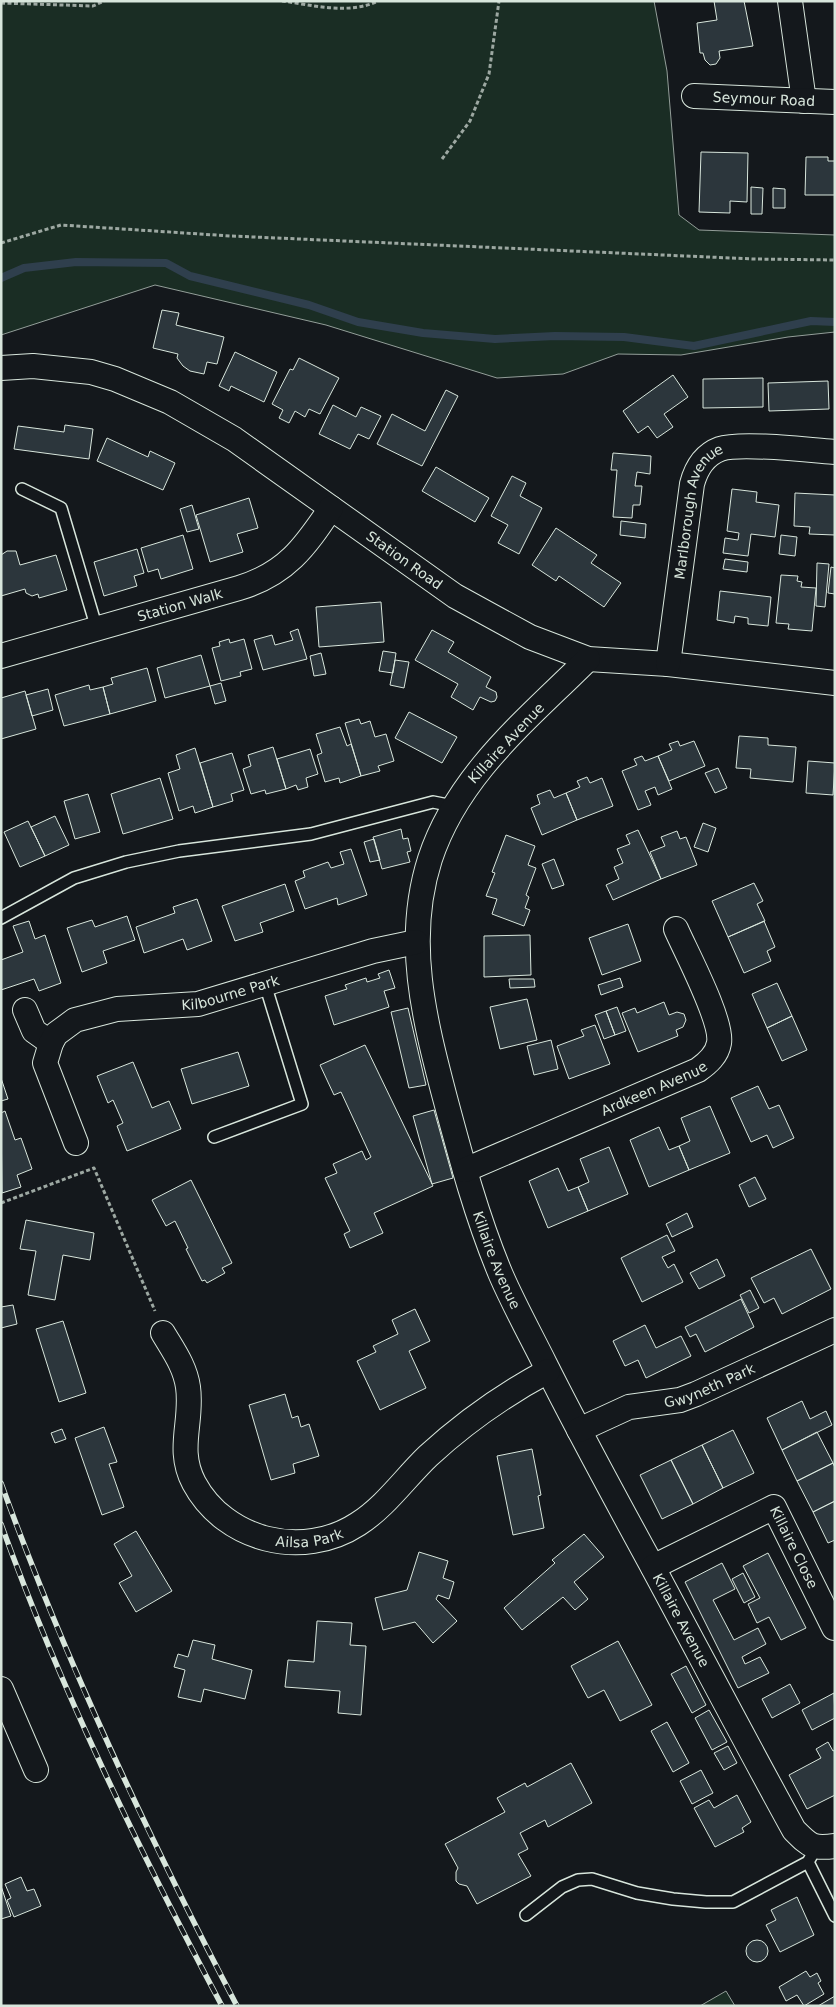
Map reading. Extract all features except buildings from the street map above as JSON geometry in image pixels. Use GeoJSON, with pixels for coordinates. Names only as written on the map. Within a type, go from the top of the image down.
{"type":"FeatureCollection","features":[{"type":"Feature","properties":{"kind":"street"},"geometry":{"type":"LineString","coordinates":[[790,1],[804,101]]}},
{"type":"Feature","properties":{"kind":"street","name":"Seymour Road"},"geometry":{"type":"LineString","coordinates":[[694,96],[835,102]]}},
{"type":"Feature","properties":{"kind":"street","name":"Station Road"},"geometry":{"type":"LineString","coordinates":[[1,368],[33,366],[91,372],[139,388],[199,417],[234,439],[455,596],[530,637],[588,659],[668,664],[835,683]]}},
{"type":"Feature","properties":{"kind":"street","name":"Marlborough Avenue"},"geometry":{"type":"LineString","coordinates":[[668,664],[692,484],[701,463],[709,455],[729,447],[835,452]]}},
{"type":"Feature","properties":{"kind":"street","name":"Station Walk"},"geometry":{"type":"LineString","coordinates":[[1,656],[239,588],[266,578],[296,556],[310,540],[331,508]]}},
{"type":"Feature","properties":{"kind":"street","name":"Killaire Avenue"},"geometry":{"type":"LineString","coordinates":[[588,659],[481,766],[453,806],[431,858],[418,914],[416,942],[419,980],[429,1037],[465,1170],[501,1276],[579,1430],[794,1830],[820,1852]]}},
{"type":"Feature","properties":{"kind":"street","name":"Ardkeen Avenue"},"geometry":{"type":"LineString","coordinates":[[465,1170],[698,1070],[712,1059],[719,1043],[718,1025],[676,928]]}},
{"type":"Feature","properties":{"kind":"street","name":"Kilbourne Park"},"geometry":{"type":"LineString","coordinates":[[50,1043],[65,1026],[86,1017],[117,1009],[198,1004],[373,951],[416,942]]}},
{"type":"Feature","properties":{"kind":"street"},"geometry":{"type":"LineString","coordinates":[[25,1010],[34,1031],[50,1043],[46,1063],[76,1142]]}},
{"type":"Feature","properties":{"kind":"street","name":"Gwyneth Park"},"geometry":{"type":"LineString","coordinates":[[579,1430],[628,1407],[680,1400],[696,1394],[835,1330]]}},
{"type":"Feature","properties":{"kind":"street","name":"Ailsa Park"},"geometry":{"type":"LineString","coordinates":[[163,1333],[185,1370],[189,1405],[184,1450],[187,1466],[195,1483],[206,1500],[235,1525],[270,1540],[290,1543],[325,1539],[358,1524],[372,1513],[429,1455],[493,1402],[548,1371]]}},
{"type":"Feature","properties":{"kind":"street","name":"Killaire Close"},"geometry":{"type":"LineString","coordinates":[[653,1568],[774,1507],[834,1628]]}},
{"type":"Feature","properties":{"kind":"street"},"geometry":{"type":"LineString","coordinates":[[1,1689],[36,1770]]}},
{"type":"Feature","properties":{"kind":"lane"},"geometry":{"type":"LineString","coordinates":[[22,488],[61,508],[96,629]]}},
{"type":"Feature","properties":{"kind":"lane"},"geometry":{"type":"LineString","coordinates":[[1,918],[74,878],[126,862],[179,851],[311,834],[433,802],[453,806]]}},
{"type":"Feature","properties":{"kind":"lane"},"geometry":{"type":"LineString","coordinates":[[214,1136],[302,1104],[265,984]]}},
{"type":"Feature","properties":{"kind":"lane"},"geometry":{"type":"LineString","coordinates":[[526,1915],[562,1887],[578,1880],[592,1879],[637,1893],[706,1902],[733,1902],[820,1852],[835,1916]]}},
{"type":"Feature","properties":{"kind":"path"},"geometry":{"type":"LineString","coordinates":[[1,3],[93,6],[104,1]]}},
{"type":"Feature","properties":{"kind":"path"},"geometry":{"type":"LineString","coordinates":[[282,1],[340,8],[368,6],[378,1]]}},
{"type":"Feature","properties":{"kind":"path"},"geometry":{"type":"LineString","coordinates":[[442,159],[470,121],[489,74],[499,1]]}},
{"type":"Feature","properties":{"kind":"path"},"geometry":{"type":"LineString","coordinates":[[1,243],[60,225],[232,236],[754,259],[835,260]]}},
{"type":"Feature","properties":{"kind":"path"},"geometry":{"type":"LineString","coordinates":[[1,1203],[94,1168],[163,1333]]}},
{"type":"Feature","properties":{"kind":"green space"},"geometry":{"type":"Polygon","coordinates":[[[1,1],[654,1],[667,71],[679,215],[699,230],[835,235],[835,332],[788,337],[681,355],[618,354],[563,374],[497,378],[326,325],[155,285],[1,335],[1,1]]]}},
{"type":"Feature","properties":{"kind":"green space"},"geometry":{"type":"Polygon","coordinates":[[[726,1991],[735,2006],[700,2006],[726,1991]]]}},
{"type":"Feature","properties":{"kind":"waterway"},"geometry":{"type":"LineString","coordinates":[[1,278],[24,268],[76,262],[166,263],[190,276],[309,305],[358,322],[423,333],[495,339],[555,336],[624,337],[694,346],[811,321],[835,322]]}},
{"type":"Feature","properties":{"kind":"railway"},"geometry":{"type":"LineString","coordinates":[[1,1483],[53,1617],[110,1748],[140,1813],[237,2006]]}},
{"type":"Feature","properties":{"kind":"railway"},"geometry":{"type":"LineString","coordinates":[[1,1524],[24,1586],[75,1708],[131,1829],[222,2006]]}}]}
